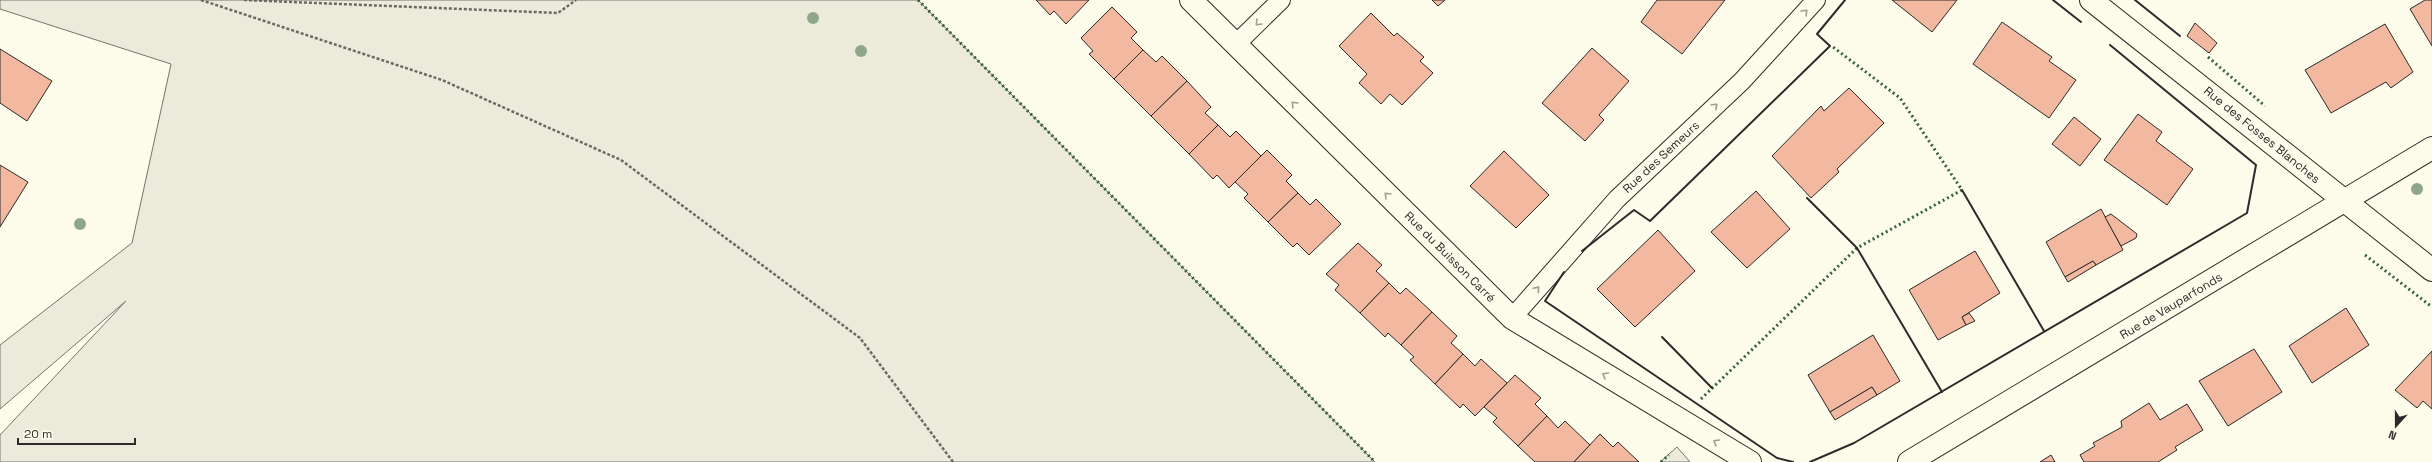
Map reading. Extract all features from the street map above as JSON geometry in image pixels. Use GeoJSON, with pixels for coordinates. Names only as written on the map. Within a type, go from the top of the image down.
{"type":"FeatureCollection","features":[{"type":"Feature","properties":{"kind":"street","name":"Rue du Buisson Carré"},"geometry":{"type":"LineString","coordinates":[[1191,0],[1512,318],[1750,462]]}},
{"type":"Feature","properties":{"kind":"street","name":"Rue des Fosses Blanches"},"geometry":{"type":"LineString","coordinates":[[2091,0],[2306,169],[2344,202],[2432,270]]}},
{"type":"Feature","properties":{"kind":"street","name":"Rue de Vauparfonds"},"geometry":{"type":"LineString","coordinates":[[1909,462],[2432,148]]}},
{"type":"Feature","properties":{"kind":"lane"},"geometry":{"type":"LineString","coordinates":[[1235,45],[1281,0]]}},
{"type":"Feature","properties":{"kind":"lane","name":"Rue des Semeurs"},"geometry":{"type":"LineString","coordinates":[[1512,318],[1617,199],[1742,81],[1816,0]]}},
{"type":"Feature","properties":{"kind":"path"},"geometry":{"type":"LineString","coordinates":[[201,0],[442,80],[621,160],[860,338],[953,462]]}},
{"type":"Feature","properties":{"kind":"path"},"geometry":{"type":"LineString","coordinates":[[244,0],[558,13],[576,0]]}},
{"type":"Feature","properties":{"kind":"shaded area"},"geometry":{"type":"Polygon","coordinates":[[[0,0],[918,0],[1375,462],[0,462],[0,435],[126,301],[0,409],[0,345],[132,243],[171,64],[0,9],[0,0]]]}},
{"type":"Feature","properties":{"kind":"shaded area"},"geometry":{"type":"Polygon","coordinates":[[[1677,447],[1690,462],[1660,462],[1677,447]]]}},
{"type":"Feature","properties":{"kind":"building"},"geometry":{"type":"Polygon","coordinates":[[[1036,0],[1089,0],[1066,24],[1054,11],[1050,15],[1036,0]]]}},
{"type":"Feature","properties":{"kind":"building"},"geometry":{"type":"Polygon","coordinates":[[[1432,0],[1445,0],[1438,6],[1432,0]]]}},
{"type":"Feature","properties":{"kind":"building"},"geometry":{"type":"Polygon","coordinates":[[[1657,0],[1725,0],[1682,54],[1641,22],[1657,0]]]}},
{"type":"Feature","properties":{"kind":"building"},"geometry":{"type":"Polygon","coordinates":[[[1892,0],[1957,0],[1932,32],[1892,0]]]}},
{"type":"Feature","properties":{"kind":"building"},"geometry":{"type":"Polygon","coordinates":[[[2425,0],[2432,0],[2432,46],[2410,9],[2425,0]]]}},
{"type":"Feature","properties":{"kind":"building"},"geometry":{"type":"Polygon","coordinates":[[[1112,7],[1137,32],[1131,38],[1143,50],[1114,79],[1089,54],[1093,51],[1081,38],[1112,7]]]}},
{"type":"Feature","properties":{"kind":"building"},"geometry":{"type":"Polygon","coordinates":[[[1371,13],[1394,36],[1397,33],[1424,57],[1420,61],[1433,73],[1402,105],[1390,94],[1381,104],[1359,83],[1367,74],[1339,46],[1371,13]]]}},
{"type":"Feature","properties":{"kind":"building"},"geometry":{"type":"Polygon","coordinates":[[[2002,22],[2052,57],[2049,61],[2076,80],[2049,118],[1973,64],[2002,22]]]}},
{"type":"Feature","properties":{"kind":"building"},"geometry":{"type":"Polygon","coordinates":[[[2195,23],[2217,43],[2209,53],[2187,36],[2195,23]]]}},
{"type":"Feature","properties":{"kind":"building"},"geometry":{"type":"Polygon","coordinates":[[[2385,24],[2413,72],[2391,88],[2386,82],[2331,113],[2305,70],[2385,24]]]}},
{"type":"Feature","properties":{"kind":"building"},"geometry":{"type":"Polygon","coordinates":[[[1592,48],[1629,81],[1599,115],[1604,120],[1585,141],[1542,103],[1592,48]]]}},
{"type":"Feature","properties":{"kind":"building"},"geometry":{"type":"Polygon","coordinates":[[[0,49],[52,81],[27,121],[0,103],[0,49]]]}},
{"type":"Feature","properties":{"kind":"building"},"geometry":{"type":"Polygon","coordinates":[[[1143,50],[1156,62],[1162,56],[1187,81],[1151,116],[1114,79],[1143,50]]]}},
{"type":"Feature","properties":{"kind":"building"},"geometry":{"type":"Polygon","coordinates":[[[1187,81],[1211,107],[1205,113],[1218,125],[1189,154],[1151,116],[1187,81]]]}},
{"type":"Feature","properties":{"kind":"building"},"geometry":{"type":"Polygon","coordinates":[[[1849,88],[1884,123],[1837,169],[1839,172],[1811,198],[1772,156],[1821,106],[1824,111],[1849,88]]]}},
{"type":"Feature","properties":{"kind":"building"},"geometry":{"type":"Polygon","coordinates":[[[2138,114],[2162,132],[2156,141],[2193,169],[2167,205],[2104,160],[2138,114]]]}},
{"type":"Feature","properties":{"kind":"building"},"geometry":{"type":"Polygon","coordinates":[[[2074,117],[2101,139],[2080,166],[2052,144],[2074,117]]]}},
{"type":"Feature","properties":{"kind":"building"},"geometry":{"type":"Polygon","coordinates":[[[1218,125],[1230,137],[1236,131],[1261,156],[1229,188],[1217,175],[1213,179],[1189,154],[1218,125]]]}},
{"type":"Feature","properties":{"kind":"building"},"geometry":{"type":"Polygon","coordinates":[[[1267,150],[1292,175],[1286,181],[1298,193],[1268,222],[1244,198],[1248,194],[1235,182],[1267,150]]]}},
{"type":"Feature","properties":{"kind":"building"},"geometry":{"type":"Polygon","coordinates":[[[1504,151],[1549,195],[1516,228],[1470,186],[1504,151]]]}},
{"type":"Feature","properties":{"kind":"building"},"geometry":{"type":"Polygon","coordinates":[[[0,165],[28,182],[0,227],[0,165]]]}},
{"type":"Feature","properties":{"kind":"building"},"geometry":{"type":"Polygon","coordinates":[[[1756,191],[1790,229],[1747,268],[1711,232],[1756,191]]]}},
{"type":"Feature","properties":{"kind":"building"},"geometry":{"type":"Polygon","coordinates":[[[1298,193],[1310,205],[1316,199],[1341,224],[1309,255],[1297,243],[1293,247],[1268,222],[1298,193]]]}},
{"type":"Feature","properties":{"kind":"building"},"geometry":{"type":"Polygon","coordinates":[[[2101,209],[2123,250],[2096,265],[2093,261],[2065,277],[2046,242],[2101,209]]]}},
{"type":"Feature","properties":{"kind":"building"},"geometry":{"type":"Polygon","coordinates":[[[2111,214],[2137,234],[2136,238],[2121,246],[2105,217],[2111,214]]]}},
{"type":"Feature","properties":{"kind":"building"},"geometry":{"type":"Polygon","coordinates":[[[1658,230],[1695,271],[1635,327],[1597,289],[1658,230]]]}},
{"type":"Feature","properties":{"kind":"building"},"geometry":{"type":"Polygon","coordinates":[[[1358,243],[1382,265],[1376,271],[1389,283],[1360,313],[1335,290],[1339,285],[1326,274],[1358,243]]]}},
{"type":"Feature","properties":{"kind":"building"},"geometry":{"type":"Polygon","coordinates":[[[1975,251],[2000,293],[1962,317],[1966,325],[1938,340],[1909,290],[1975,251]]]}},
{"type":"Feature","properties":{"kind":"building"},"geometry":{"type":"Polygon","coordinates":[[[2093,261],[2096,265],[2068,282],[2065,277],[2093,261]]]}},
{"type":"Feature","properties":{"kind":"building"},"geometry":{"type":"Polygon","coordinates":[[[1389,283],[1400,294],[1406,288],[1432,312],[1401,345],[1388,333],[1385,337],[1360,313],[1389,283]]]}},
{"type":"Feature","properties":{"kind":"building"},"geometry":{"type":"Polygon","coordinates":[[[2346,308],[2369,345],[2312,383],[2289,346],[2346,308]]]}},
{"type":"Feature","properties":{"kind":"building"},"geometry":{"type":"Polygon","coordinates":[[[1432,312],[1457,336],[1451,343],[1463,354],[1435,384],[1410,360],[1414,357],[1401,345],[1432,312]]]}},
{"type":"Feature","properties":{"kind":"building"},"geometry":{"type":"Polygon","coordinates":[[[1969,313],[1975,321],[1966,325],[1962,317],[1969,313]]]}},
{"type":"Feature","properties":{"kind":"building"},"geometry":{"type":"Polygon","coordinates":[[[1873,335],[1900,381],[1877,395],[1872,387],[1830,412],[1808,375],[1873,335]]]}},
{"type":"Feature","properties":{"kind":"building"},"geometry":{"type":"Polygon","coordinates":[[[2254,349],[2282,392],[2228,426],[2199,381],[2254,349]]]}},
{"type":"Feature","properties":{"kind":"building"},"geometry":{"type":"Polygon","coordinates":[[[2432,351],[2432,409],[2423,401],[2417,408],[2395,390],[2432,351]]]}},
{"type":"Feature","properties":{"kind":"building"},"geometry":{"type":"Polygon","coordinates":[[[1463,354],[1475,366],[1481,359],[1507,383],[1475,416],[1463,404],[1460,408],[1435,384],[1463,354]]]}},
{"type":"Feature","properties":{"kind":"building"},"geometry":{"type":"Polygon","coordinates":[[[1515,375],[1541,398],[1535,404],[1547,416],[1518,446],[1493,422],[1497,418],[1484,407],[1515,375]]]}},
{"type":"Feature","properties":{"kind":"building"},"geometry":{"type":"Polygon","coordinates":[[[1872,387],[1877,395],[1835,420],[1830,412],[1872,387]]]}},
{"type":"Feature","properties":{"kind":"building"},"geometry":{"type":"Polygon","coordinates":[[[2149,403],[2160,420],[2187,404],[2203,430],[2175,447],[2177,450],[2158,462],[2084,462],[2080,455],[2095,446],[2093,443],[2122,427],[2121,421],[2149,403]]]}},
{"type":"Feature","properties":{"kind":"building"},"geometry":{"type":"Polygon","coordinates":[[[1547,416],[1558,428],[1565,421],[1590,445],[1574,462],[1535,462],[1518,446],[1547,416]]]}},
{"type":"Feature","properties":{"kind":"building"},"geometry":{"type":"Polygon","coordinates":[[[1600,434],[1613,447],[1618,442],[1639,462],[1574,462],[1600,434]]]}},
{"type":"Feature","properties":{"kind":"building"},"geometry":{"type":"Polygon","coordinates":[[[2051,455],[2055,462],[2040,462],[2051,455]]]}},
{"type":"Feature","properties":{"kind":"hedge"},"geometry":{"type":"LineString","coordinates":[[918,0],[1375,462]]}},
{"type":"Feature","properties":{"kind":"hedge"},"geometry":{"type":"LineString","coordinates":[[1701,399],[1857,248],[1962,190],[1900,98],[1833,47]]}},
{"type":"Feature","properties":{"kind":"hedge"},"geometry":{"type":"LineString","coordinates":[[2208,57],[2265,106]]}},
{"type":"Feature","properties":{"kind":"hedge"},"geometry":{"type":"LineString","coordinates":[[2365,255],[2432,307]]}},
{"type":"Feature","properties":{"kind":"hedge"},"geometry":{"type":"LineString","coordinates":[[1661,462],[1669,455]]}},
{"type":"Feature","properties":{"kind":"wall"},"geometry":{"type":"LineString","coordinates":[[1582,251],[1634,210],[1650,221],[1830,46],[1817,34],[1845,0]]}},
{"type":"Feature","properties":{"kind":"wall"},"geometry":{"type":"LineString","coordinates":[[2053,0],[2081,22]]}},
{"type":"Feature","properties":{"kind":"wall"},"geometry":{"type":"LineString","coordinates":[[2135,0],[2180,36]]}},
{"type":"Feature","properties":{"kind":"wall"},"geometry":{"type":"LineString","coordinates":[[1810,462],[1854,443],[2247,213],[2256,165],[2110,45]]}},
{"type":"Feature","properties":{"kind":"wall"},"geometry":{"type":"LineString","coordinates":[[1962,190],[2044,331]]}},
{"type":"Feature","properties":{"kind":"wall"},"geometry":{"type":"LineString","coordinates":[[1807,198],[1857,248],[1942,392]]}},
{"type":"Feature","properties":{"kind":"wall"},"geometry":{"type":"LineString","coordinates":[[1564,272],[1545,301],[1777,458],[1793,462]]}},
{"type":"Feature","properties":{"kind":"wall"},"geometry":{"type":"LineString","coordinates":[[1662,337],[1712,388]]}}]}
